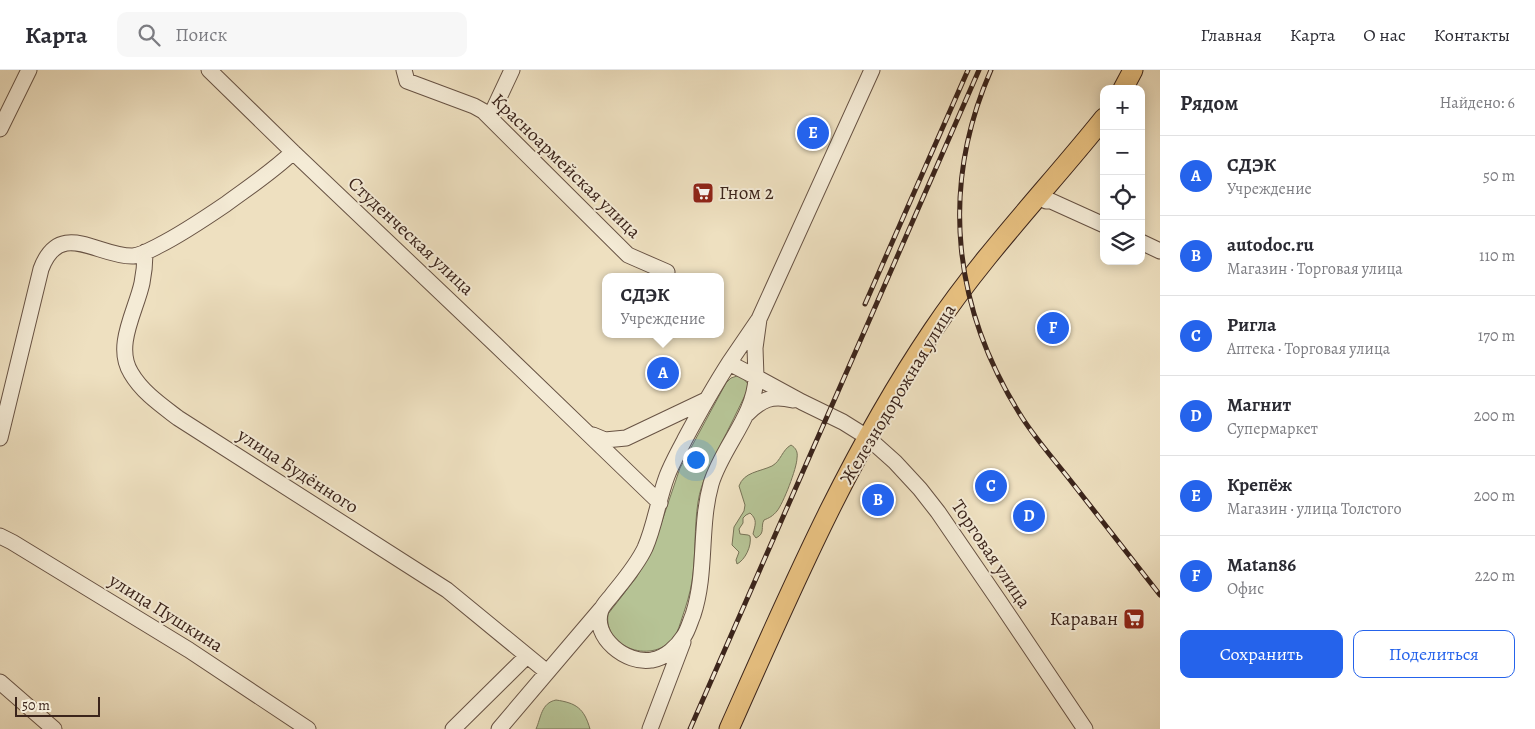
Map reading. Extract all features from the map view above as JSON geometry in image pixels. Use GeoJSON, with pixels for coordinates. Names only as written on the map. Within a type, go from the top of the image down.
{"type":"FeatureCollection","features":[{"type":"Feature","properties":{"kind":"main road"},"geometry":{"type":"LineString","coordinates":[[1126,85],[1133,70]]}},
{"type":"Feature","properties":{"kind":"main road","name":"Железнодорожная улица"},"geometry":{"type":"LineString","coordinates":[[729,729],[800,570],[867,437],[913,361],[967,283],[1100,123]]}},
{"type":"Feature","properties":{"kind":"street"},"geometry":{"type":"LineString","coordinates":[[0,129],[29,70]]}},
{"type":"Feature","properties":{"kind":"street","name":"Студенческая улица"},"geometry":{"type":"LineString","coordinates":[[209,70],[292,152],[660,503]]}},
{"type":"Feature","properties":{"kind":"street"},"geometry":{"type":"LineString","coordinates":[[490,117],[512,70]]}},
{"type":"Feature","properties":{"kind":"street"},"geometry":{"type":"LineString","coordinates":[[499,729],[601,609],[631,571],[644,549],[653,526],[667,476],[706,400],[759,319],[872,70]]}},
{"type":"Feature","properties":{"kind":"street","name":"Красноармейская улица"},"geometry":{"type":"LineString","coordinates":[[406,76],[474,106],[490,117],[628,255],[667,272]]}},
{"type":"Feature","properties":{"kind":"street"},"geometry":{"type":"LineString","coordinates":[[0,438],[41,269],[48,253],[55,247],[75,243],[134,256],[145,252],[195,225],[263,178],[292,152]]}},
{"type":"Feature","properties":{"kind":"street"},"geometry":{"type":"LineString","coordinates":[[1038,196],[1100,223]]}},
{"type":"Feature","properties":{"kind":"street"},"geometry":{"type":"LineString","coordinates":[[1145,244],[1160,250]]}},
{"type":"Feature","properties":{"kind":"street","name":"улица Будённого"},"geometry":{"type":"LineString","coordinates":[[145,252],[142,284],[128,330],[125,359],[130,372],[153,399],[178,418],[447,590],[547,672]]}},
{"type":"Feature","properties":{"kind":"street"},"geometry":{"type":"LineString","coordinates":[[650,729],[694,610],[701,579],[706,511],[710,488],[718,466],[745,416],[755,391],[755,348],[759,319]]}},
{"type":"Feature","properties":{"kind":"street"},"geometry":{"type":"LineString","coordinates":[[729,363],[802,402]]}},
{"type":"Feature","properties":{"kind":"street"},"geometry":{"type":"LineString","coordinates":[[745,416],[765,400],[783,398],[802,402]]}},
{"type":"Feature","properties":{"kind":"street"},"geometry":{"type":"LineString","coordinates":[[585,430],[605,440],[626,438],[706,400]]}},
{"type":"Feature","properties":{"kind":"street","name":"Торговая улица"},"geometry":{"type":"LineString","coordinates":[[802,402],[843,422],[867,437],[895,462],[929,500],[1085,729]]}},
{"type":"Feature","properties":{"kind":"street","name":"улица Пушкина"},"geometry":{"type":"LineString","coordinates":[[0,536],[189,650],[308,729]]}},
{"type":"Feature","properties":{"kind":"street"},"geometry":{"type":"LineString","coordinates":[[601,609],[600,625],[606,639],[619,652],[636,660],[653,660],[661,657],[670,651],[686,634]]}},
{"type":"Feature","properties":{"kind":"street"},"geometry":{"type":"LineString","coordinates":[[453,729],[527,656]]}},
{"type":"Feature","properties":{"kind":"street"},"geometry":{"type":"LineString","coordinates":[[0,682],[54,729]]}},
{"type":"Feature","properties":{"kind":"green space"},"geometry":{"type":"Polygon","coordinates":[[[737,376],[743,378],[748,384],[747,391],[701,487],[697,512],[692,581],[678,630],[666,645],[655,650],[643,651],[632,649],[621,644],[613,636],[609,626],[608,614],[636,578],[646,561],[659,530],[680,468],[726,383],[731,378],[737,376]]]}},
{"type":"Feature","properties":{"kind":"green space"},"geometry":{"type":"Polygon","coordinates":[[[791,445],[797,452],[796,463],[783,501],[771,517],[764,520],[762,532],[756,538],[753,534],[754,518],[750,513],[743,518],[743,523],[739,529],[740,534],[750,536],[750,544],[745,556],[737,564],[736,560],[739,552],[732,545],[734,527],[744,511],[745,505],[739,486],[741,481],[748,475],[775,464],[791,445]]]}},
{"type":"Feature","properties":{"kind":"green space"},"geometry":{"type":"Polygon","coordinates":[[[556,700],[574,705],[582,711],[590,729],[536,729],[544,708],[547,704],[556,700]]]}},
{"type":"Feature","properties":{"kind":"railway"},"geometry":{"type":"LineString","coordinates":[[865,304],[968,70]]}},
{"type":"Feature","properties":{"kind":"railway"},"geometry":{"type":"LineString","coordinates":[[690,729],[979,70]]}},
{"type":"Feature","properties":{"kind":"railway"},"geometry":{"type":"LineString","coordinates":[[991,70],[975,115],[964,159],[960,204],[961,248],[968,292],[981,335],[999,378],[1029,428],[1160,595]]}},
{"type":"Feature","properties":{"kind":"place","name":"Крепёж"},"geometry":{"type":"Point","coordinates":[813,133]}},
{"type":"Feature","properties":{"kind":"place","name":"Гном 2"},"geometry":{"type":"Point","coordinates":[703,193]}},
{"type":"Feature","properties":{"kind":"place","name":"Matan86"},"geometry":{"type":"Point","coordinates":[1053,328]}},
{"type":"Feature","properties":{"kind":"place","name":"СДЭК"},"geometry":{"type":"Point","coordinates":[663,373]}},
{"type":"Feature","properties":{"kind":"place","name":"Ригла"},"geometry":{"type":"Point","coordinates":[991,486]}},
{"type":"Feature","properties":{"kind":"place","name":"autodoc.ru"},"geometry":{"type":"Point","coordinates":[878,500]}},
{"type":"Feature","properties":{"kind":"place","name":"Магнит"},"geometry":{"type":"Point","coordinates":[1029,516]}},
{"type":"Feature","properties":{"kind":"place","name":"Караван"},"geometry":{"type":"Point","coordinates":[1134,619]}}]}
